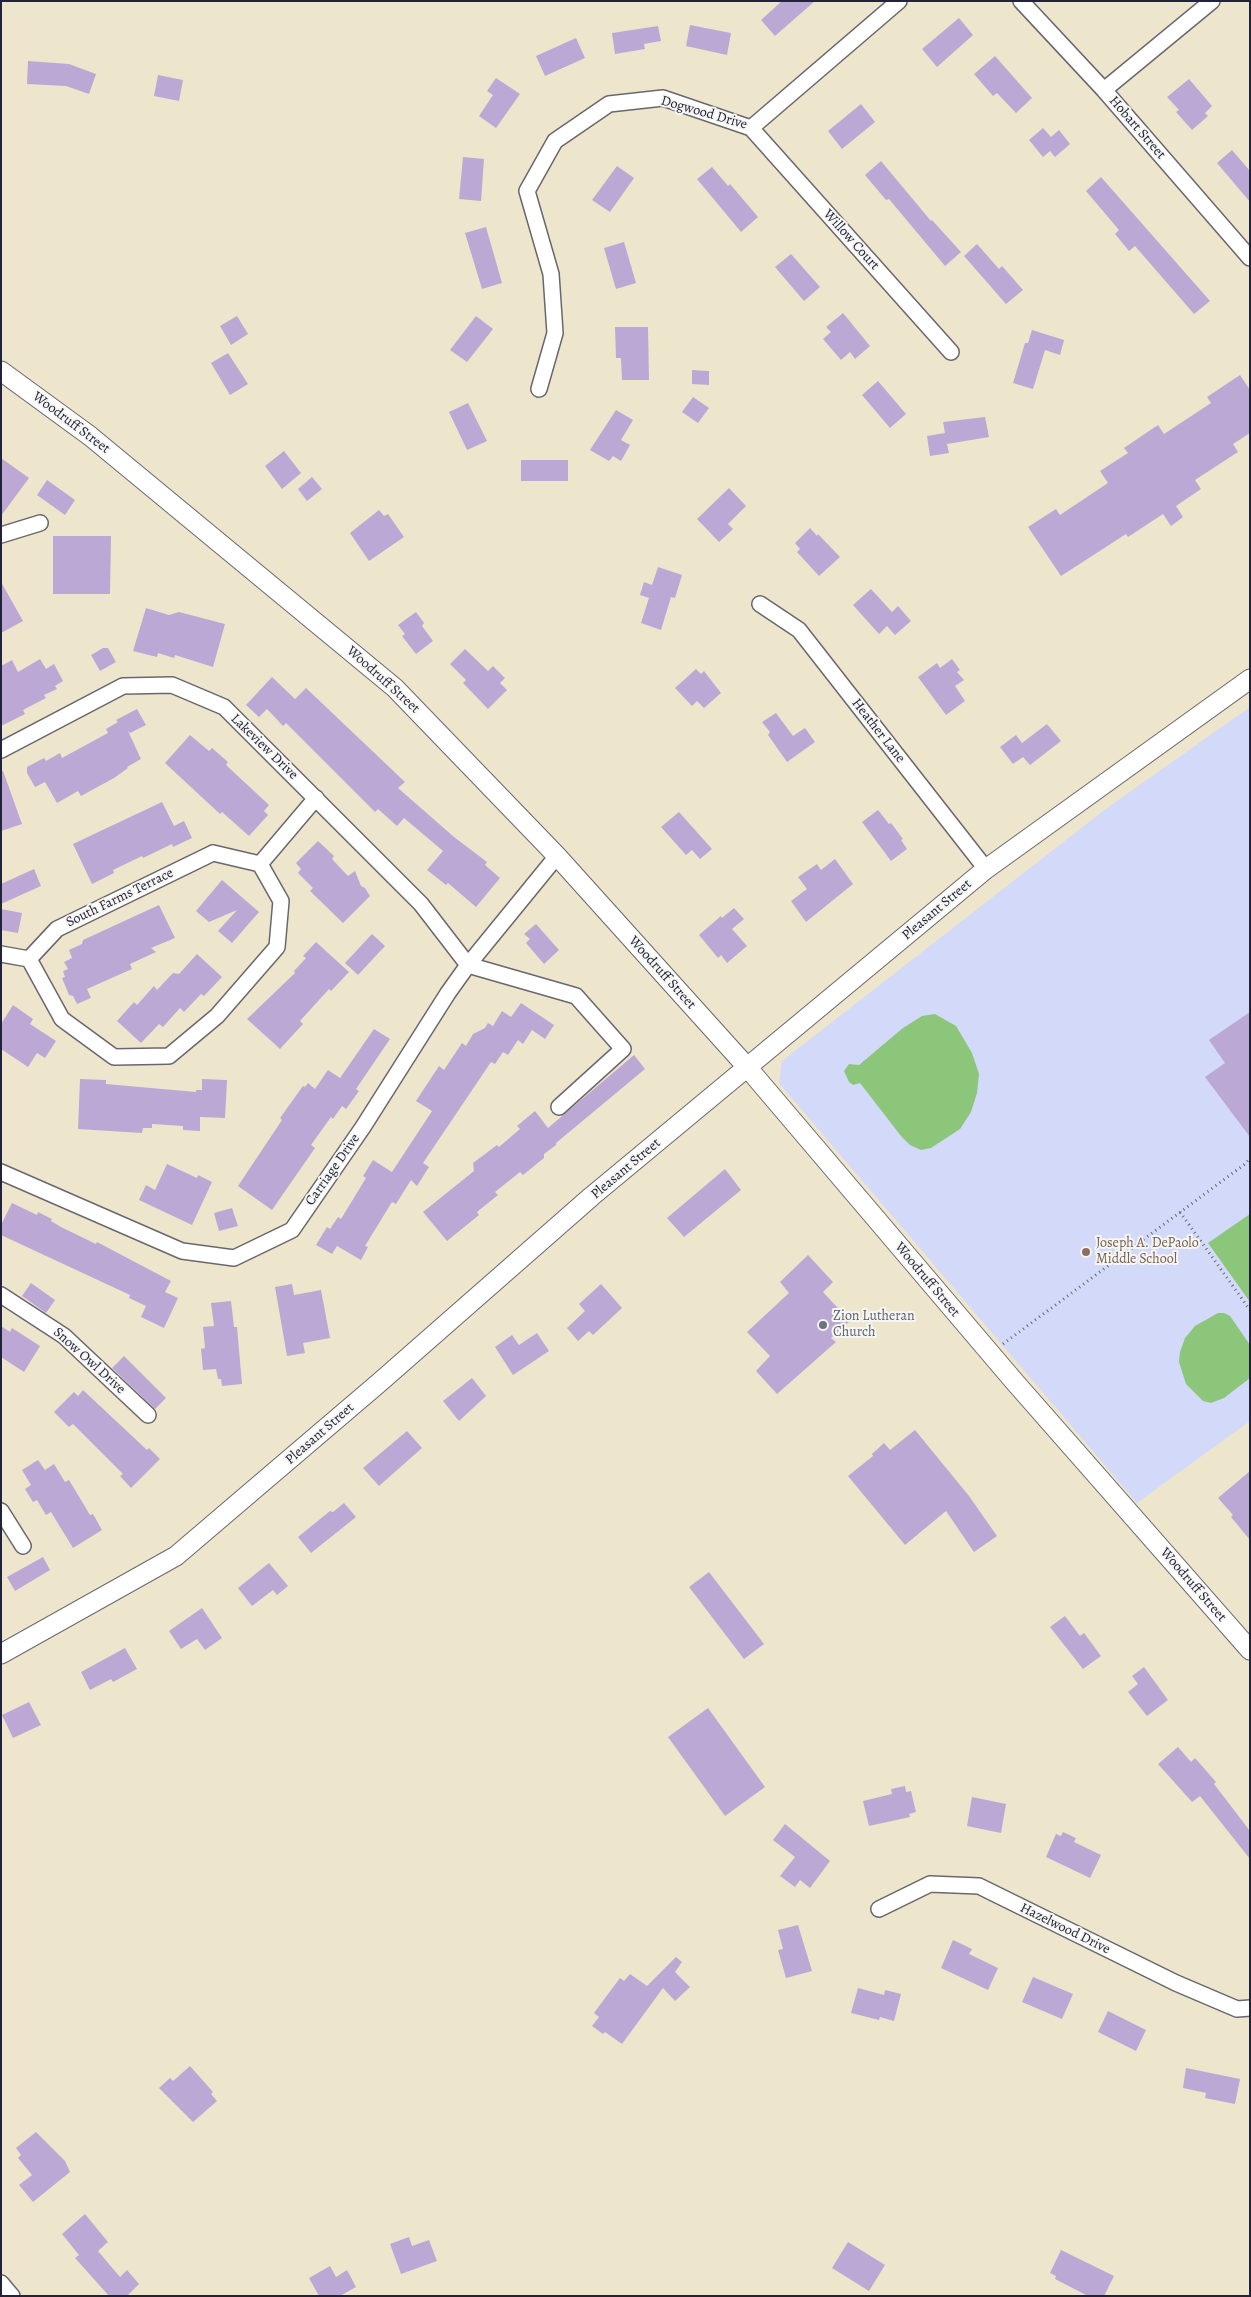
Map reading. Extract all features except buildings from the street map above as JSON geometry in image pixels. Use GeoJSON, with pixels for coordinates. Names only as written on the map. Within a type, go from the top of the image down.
{"type":"FeatureCollection","features":[{"type":"Feature","properties":{"kind":"street","name":"Dogwood Drive"},"geometry":{"type":"LineString","coordinates":[[539,389],[555,333],[551,274],[527,191],[555,141],[609,104],[663,98],[751,128],[899,1]]}},
{"type":"Feature","properties":{"kind":"street","name":"Hobart Street"},"geometry":{"type":"LineString","coordinates":[[1020,1],[1104,90],[1250,258]]}},
{"type":"Feature","properties":{"kind":"street"},"geometry":{"type":"LineString","coordinates":[[1104,90],[1212,1]]}},
{"type":"Feature","properties":{"kind":"street","name":"Willow Court"},"geometry":{"type":"LineString","coordinates":[[751,128],[950,352]]}},
{"type":"Feature","properties":{"kind":"street","name":"Woodruff Street"},"geometry":{"type":"LineString","coordinates":[[1,371],[90,436],[395,688],[557,856],[747,1067],[990,1354],[1250,1650]]}},
{"type":"Feature","properties":{"kind":"street"},"geometry":{"type":"LineString","coordinates":[[1,535],[40,523]]}},
{"type":"Feature","properties":{"kind":"street","name":"Heather Lane"},"geometry":{"type":"LineString","coordinates":[[760,604],[799,630],[986,869]]}},
{"type":"Feature","properties":{"kind":"street","name":"Pleasant Street"},"geometry":{"type":"LineString","coordinates":[[1,1654],[176,1556],[380,1382],[592,1196],[986,869],[1250,679]]}},
{"type":"Feature","properties":{"kind":"street","name":"Lakeview Drive"},"geometry":{"type":"LineString","coordinates":[[1,750],[122,686],[172,685],[224,707],[421,904],[468,965]]}},
{"type":"Feature","properties":{"kind":"street"},"geometry":{"type":"LineString","coordinates":[[1,954],[29,959],[62,1019],[114,1057],[169,1056],[217,1016],[277,947],[281,901],[260,864],[316,798]]}},
{"type":"Feature","properties":{"kind":"street","name":"South Farms Terrace"},"geometry":{"type":"LineString","coordinates":[[29,959],[57,929],[213,853],[260,864]]}},
{"type":"Feature","properties":{"kind":"street","name":"Carriage Drive"},"geometry":{"type":"LineString","coordinates":[[1,1172],[182,1250],[234,1258],[292,1230],[363,1127],[468,965],[557,856]]}},
{"type":"Feature","properties":{"kind":"street"},"geometry":{"type":"LineString","coordinates":[[468,965],[576,996],[623,1049],[559,1107]]}},
{"type":"Feature","properties":{"kind":"street","name":"Snow Owl Drive"},"geometry":{"type":"LineString","coordinates":[[1,1295],[64,1336],[148,1415]]}},
{"type":"Feature","properties":{"kind":"street"},"geometry":{"type":"LineString","coordinates":[[1,1512],[24,1546]]}},
{"type":"Feature","properties":{"kind":"street","name":"Hazelwood Drive"},"geometry":{"type":"LineString","coordinates":[[879,1909],[930,1884],[979,1886],[1176,1983],[1237,2009],[1250,2008]]}},
{"type":"Feature","properties":{"kind":"street"},"geometry":{"type":"LineString","coordinates":[[1,2283],[12,2296]]}},
{"type":"Feature","properties":{"kind":"path"},"geometry":{"type":"LineString","coordinates":[[990,1354],[1245,1164],[1250,1158]]}},
{"type":"Feature","properties":{"kind":"path"},"geometry":{"type":"LineString","coordinates":[[1180,1212],[1250,1310]]}},
{"type":"Feature","properties":{"kind":"shaded area","name":"Joseph A. DePaolo Middle School"},"geometry":{"type":"Polygon","coordinates":[[[1250,707],[1250,1421],[1137,1503],[779,1083],[782,1061],[1107,808],[1250,707]]]}},
{"type":"Feature","properties":{"kind":"green space"},"geometry":{"type":"Polygon","coordinates":[[[935,1014],[956,1026],[972,1053],[979,1074],[977,1093],[971,1112],[960,1129],[931,1148],[921,1150],[910,1145],[901,1136],[860,1083],[853,1085],[849,1082],[844,1071],[849,1064],[859,1065],[903,1028],[922,1016],[935,1014]]]}},
{"type":"Feature","properties":{"kind":"green space"},"geometry":{"type":"Polygon","coordinates":[[[1250,1214],[1250,1302],[1208,1243],[1250,1214]]]}},
{"type":"Feature","properties":{"kind":"green space"},"geometry":{"type":"Polygon","coordinates":[[[1218,1313],[1230,1316],[1250,1345],[1250,1378],[1224,1398],[1211,1403],[1203,1401],[1186,1384],[1179,1362],[1185,1338],[1195,1326],[1218,1313]]]}},
{"type":"Feature","properties":{"kind":"place","name":"Joseph A. DePaolo Middle School"},"geometry":{"type":"Point","coordinates":[1086,1252]}},
{"type":"Feature","properties":{"kind":"place","name":"Zion Lutheran Church"},"geometry":{"type":"Point","coordinates":[823,1325]}}]}
